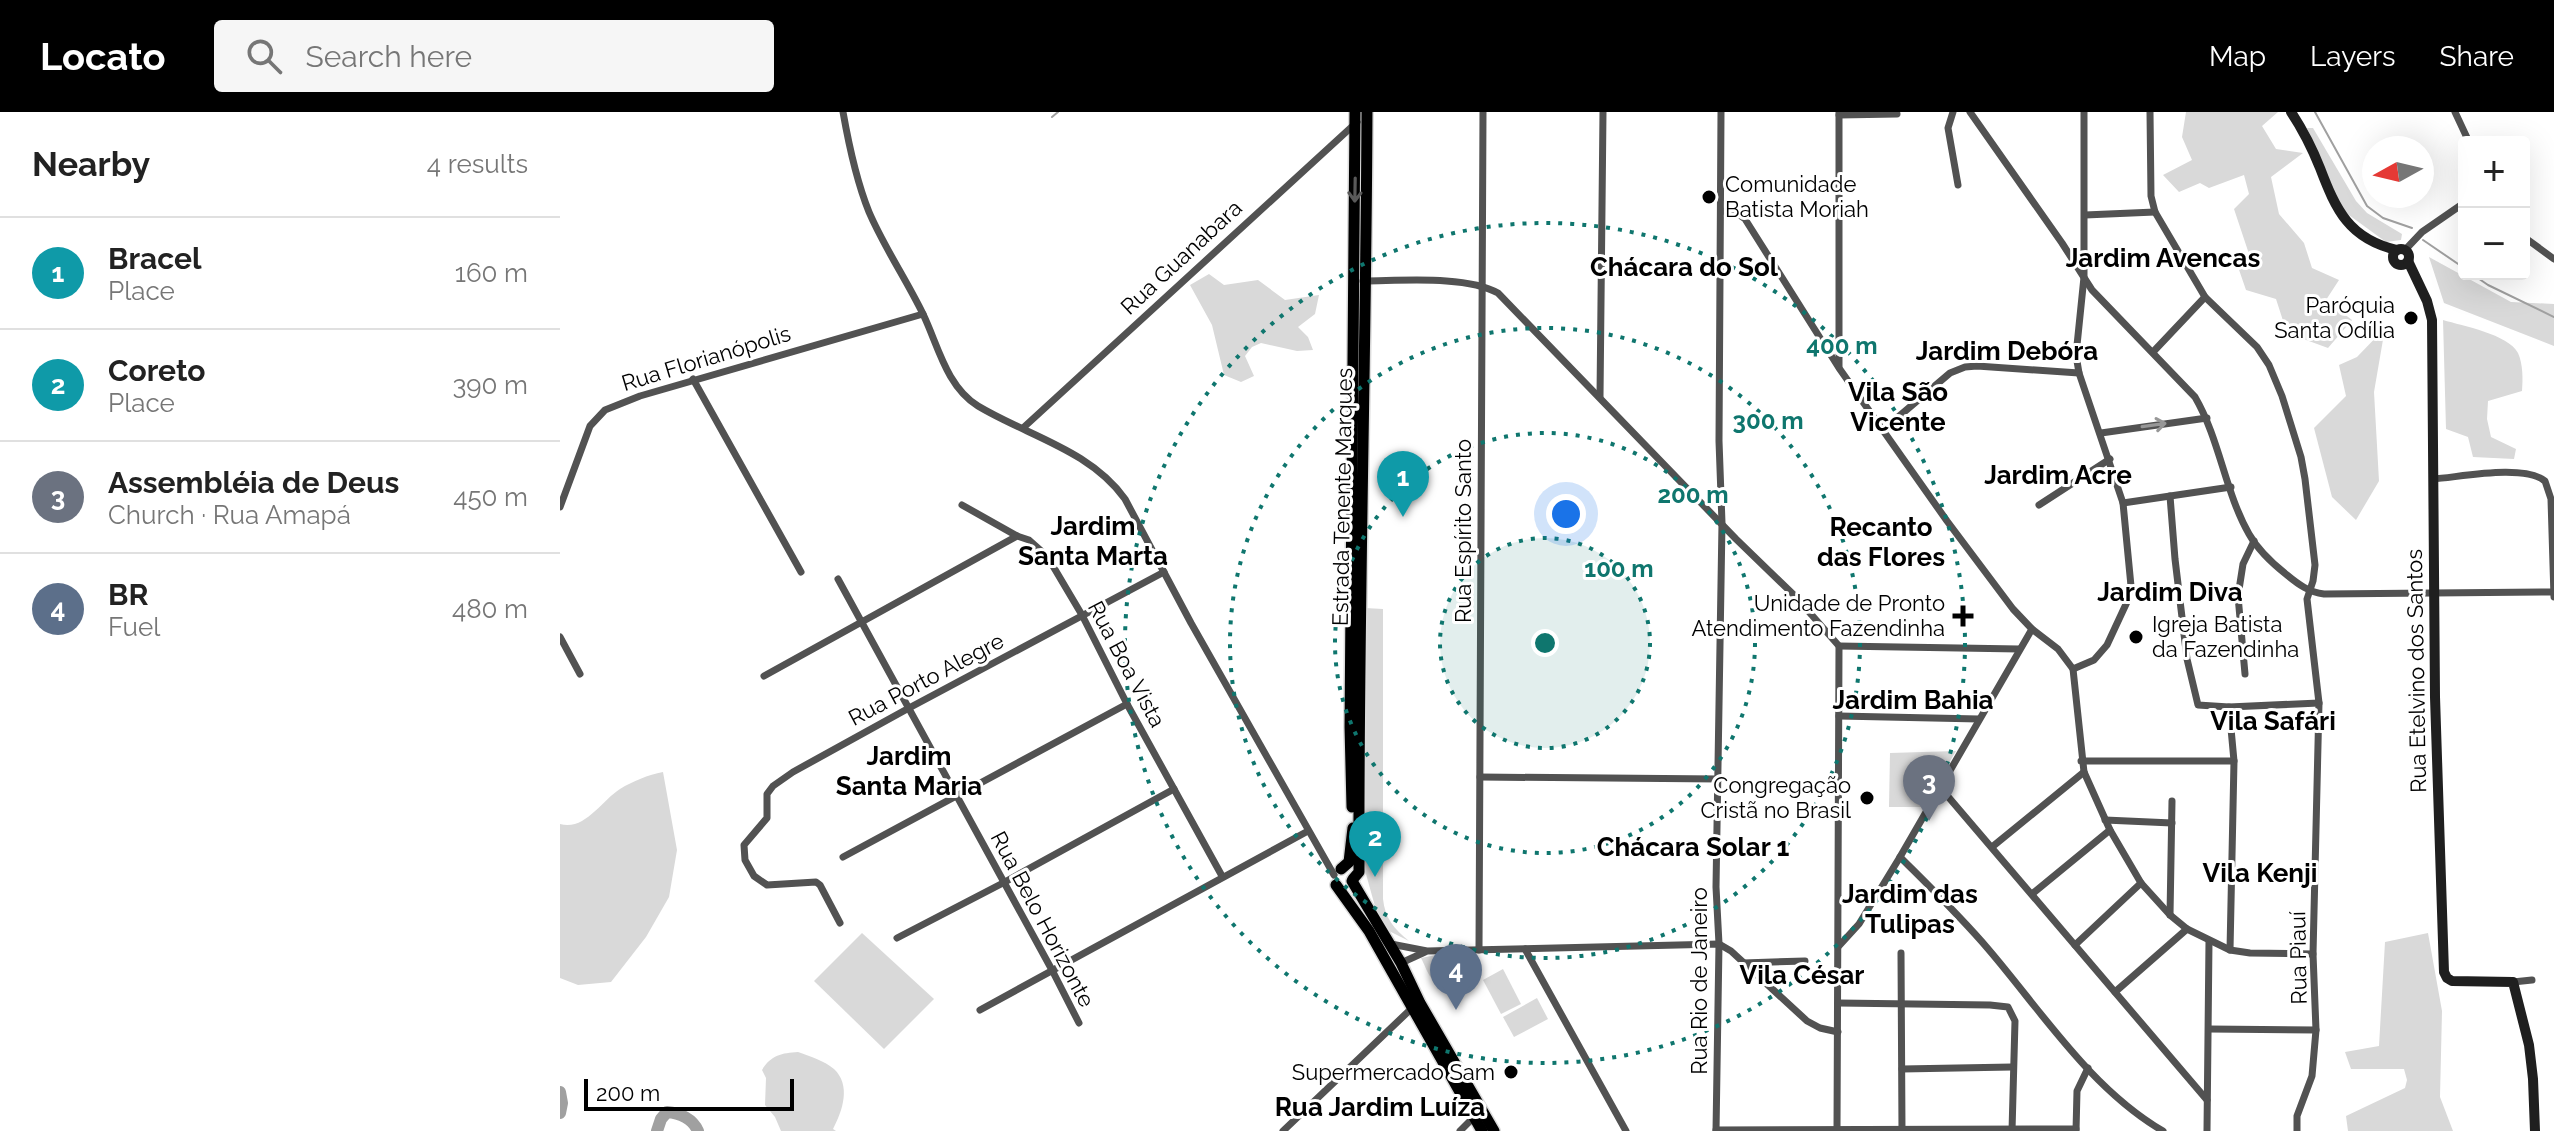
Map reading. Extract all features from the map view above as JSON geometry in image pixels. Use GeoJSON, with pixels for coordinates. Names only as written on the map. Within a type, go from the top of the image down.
{"type":"FeatureCollection","features":[{"type":"Feature","properties":{"kind":"main road","name":"Estrada Tenente Marques"},"geometry":{"type":"LineString","coordinates":[[1352,880],[1359,872],[1361,117]]}},
{"type":"Feature","properties":{"kind":"main road","name":"Estrada Tenente Marques"},"geometry":{"type":"LineString","coordinates":[[1338,875],[1349,862],[1353,830],[1350,700],[1361,281]]}},
{"type":"Feature","properties":{"kind":"main road"},"geometry":{"type":"LineString","coordinates":[[1482,1131],[1338,875],[1350,873],[1494,1131]]}},
{"type":"Feature","properties":{"kind":"main road"},"geometry":{"type":"LineString","coordinates":[[1378,946],[1391,965],[1401,963]]}},
{"type":"Feature","properties":{"kind":"street"},"geometry":{"type":"LineString","coordinates":[[843,112],[868,211],[958,388],[978,406],[1091,464],[1115,484],[1322,856],[1338,875]]}},
{"type":"Feature","properties":{"kind":"street","name":"Rua Espírito Santo"},"geometry":{"type":"LineString","coordinates":[[1479,950],[1483,112]]}},
{"type":"Feature","properties":{"kind":"street"},"geometry":{"type":"LineString","coordinates":[[1600,397],[1603,112]]}},
{"type":"Feature","properties":{"kind":"street","name":"Rua Rio de Janeiro"},"geometry":{"type":"LineString","coordinates":[[1716,1131],[1719,944],[1716,887],[1722,523],[1719,441],[1721,112]]}},
{"type":"Feature","properties":{"kind":"street"},"geometry":{"type":"LineString","coordinates":[[1953,112],[1948,128],[1958,185]]}},
{"type":"Feature","properties":{"kind":"street"},"geometry":{"type":"LineString","coordinates":[[1970,112],[2106,306],[2195,397],[2207,418],[2254,541],[2276,566],[2308,590],[2324,594],[2554,595],[2551,499],[2545,481],[2532,473],[2518,472],[2433,479]]}},
{"type":"Feature","properties":{"kind":"street"},"geometry":{"type":"LineString","coordinates":[[2073,669],[2088,664],[2107,645],[2129,595],[2131,576],[2123,503],[2079,373],[2076,350],[2084,277],[2084,112]]}},
{"type":"Feature","properties":{"kind":"street"},"geometry":{"type":"LineString","coordinates":[[2085,215],[2155,212],[2151,196],[2150,112]]}},
{"type":"Feature","properties":{"kind":"street"},"geometry":{"type":"LineString","coordinates":[[2291,112],[2307,138],[2329,195],[2341,216],[2346,223],[2377,244],[2400,257],[2422,232],[2458,207]]}},
{"type":"Feature","properties":{"kind":"street"},"geometry":{"type":"LineString","coordinates":[[2455,112],[2466,136]]}},
{"type":"Feature","properties":{"kind":"street"},"geometry":{"type":"LineString","coordinates":[[1839,368],[1839,114],[1897,114]]}},
{"type":"Feature","properties":{"kind":"street","name":"Rua Guanabara"},"geometry":{"type":"LineString","coordinates":[[1023,428],[1361,117]]}},
{"type":"Feature","properties":{"kind":"street"},"geometry":{"type":"LineString","coordinates":[[1721,211],[1735,212],[1745,219],[1839,368],[1947,521],[2013,609],[2058,649],[2073,669],[2084,772],[2110,830],[2141,883],[2187,929],[2230,950],[2313,954]]}},
{"type":"Feature","properties":{"kind":"street","name":"Rua Piauí"},"geometry":{"type":"LineString","coordinates":[[2155,212],[2205,297],[2257,347],[2269,365],[2301,457],[2311,516],[2315,565],[2308,590],[2309,634],[2319,703],[2313,954],[2316,1030],[2312,1076],[2297,1116],[2297,1131]]}},
{"type":"Feature","properties":{"kind":"street"},"geometry":{"type":"LineString","coordinates":[[2530,241],[2554,259]]}},
{"type":"Feature","properties":{"kind":"street","name":"Rua Etelvino dos Santos"},"geometry":{"type":"LineString","coordinates":[[2400,257],[2409,277],[2415,279],[2427,301],[2432,320],[2434,593],[2444,972],[2447,978],[2458,982],[2532,980]]}},
{"type":"Feature","properties":{"kind":"street"},"geometry":{"type":"LineString","coordinates":[[1361,281],[1483,285],[1498,293],[1795,596],[1839,646],[1837,1131]]}},
{"type":"Feature","properties":{"kind":"street"},"geometry":{"type":"LineString","coordinates":[[2153,352],[2205,297]]}},
{"type":"Feature","properties":{"kind":"street","name":"Rua Florianópolis"},"geometry":{"type":"LineString","coordinates":[[560,507],[564,481],[585,436],[596,417],[616,404],[923,314]]}},
{"type":"Feature","properties":{"kind":"street"},"geometry":{"type":"LineString","coordinates":[[1821,339],[1839,334]]}},
{"type":"Feature","properties":{"kind":"street"},"geometry":{"type":"LineString","coordinates":[[1884,429],[1960,368],[1977,366],[2079,373]]}},
{"type":"Feature","properties":{"kind":"street"},"geometry":{"type":"LineString","coordinates":[[693,379],[801,572]]}},
{"type":"Feature","properties":{"kind":"street"},"geometry":{"type":"LineString","coordinates":[[2101,433],[2207,418]]}},
{"type":"Feature","properties":{"kind":"street"},"geometry":{"type":"LineString","coordinates":[[2039,505],[2110,459]]}},
{"type":"Feature","properties":{"kind":"street"},"geometry":{"type":"LineString","coordinates":[[2123,503],[2231,487]]}},
{"type":"Feature","properties":{"kind":"street"},"geometry":{"type":"LineString","coordinates":[[2170,496],[2187,659],[2198,705],[2229,707],[2319,703]]}},
{"type":"Feature","properties":{"kind":"street","name":"Rua Boa Vista"},"geometry":{"type":"LineString","coordinates":[[962,505],[1035,544],[1047,556],[1222,876]]}},
{"type":"Feature","properties":{"kind":"street"},"geometry":{"type":"LineString","coordinates":[[764,676],[1017,536]]}},
{"type":"Feature","properties":{"kind":"street"},"geometry":{"type":"LineString","coordinates":[[2245,674],[2238,596],[2243,564],[2254,541]]}},
{"type":"Feature","properties":{"kind":"street","name":"Rua Porto Alegre"},"geometry":{"type":"LineString","coordinates":[[840,923],[816,882],[775,886],[760,882],[745,860],[744,845],[765,822],[767,794],[773,786],[909,708],[1164,572]]}},
{"type":"Feature","properties":{"kind":"street","name":"Rua Belo Horizonte"},"geometry":{"type":"LineString","coordinates":[[838,579],[1079,1023]]}},
{"type":"Feature","properties":{"kind":"street"},"geometry":{"type":"LineString","coordinates":[[1838,947],[1859,924],[1900,857],[2032,629]]}},
{"type":"Feature","properties":{"kind":"street"},"geometry":{"type":"LineString","coordinates":[[560,637],[580,674]]}},
{"type":"Feature","properties":{"kind":"street"},"geometry":{"type":"LineString","coordinates":[[1839,646],[2019,649]]}},
{"type":"Feature","properties":{"kind":"street"},"geometry":{"type":"LineString","coordinates":[[843,857],[1127,704]]}},
{"type":"Feature","properties":{"kind":"street"},"geometry":{"type":"LineString","coordinates":[[2229,707],[2234,761],[2230,950]]}},
{"type":"Feature","properties":{"kind":"street"},"geometry":{"type":"LineString","coordinates":[[1839,716],[1979,719]]}},
{"type":"Feature","properties":{"kind":"street"},"geometry":{"type":"LineString","coordinates":[[2081,761],[2234,761]]}},
{"type":"Feature","properties":{"kind":"street"},"geometry":{"type":"LineString","coordinates":[[1992,847],[2084,772]]}},
{"type":"Feature","properties":{"kind":"street"},"geometry":{"type":"LineString","coordinates":[[1480,777],[1719,779]]}},
{"type":"Feature","properties":{"kind":"street"},"geometry":{"type":"LineString","coordinates":[[1939,786],[2207,1100]]}},
{"type":"Feature","properties":{"kind":"street"},"geometry":{"type":"LineString","coordinates":[[897,938],[1174,789]]}},
{"type":"Feature","properties":{"kind":"street"},"geometry":{"type":"LineString","coordinates":[[2170,915],[2172,801]]}},
{"type":"Feature","properties":{"kind":"street"},"geometry":{"type":"LineString","coordinates":[[2105,820],[2172,823]]}},
{"type":"Feature","properties":{"kind":"street"},"geometry":{"type":"LineString","coordinates":[[2032,894],[2110,830]]}},
{"type":"Feature","properties":{"kind":"street"},"geometry":{"type":"LineString","coordinates":[[980,1010],[1308,831]]}},
{"type":"Feature","properties":{"kind":"street"},"geometry":{"type":"LineString","coordinates":[[1900,857],[1989,949],[2088,1068],[2136,1113],[2163,1131]]}},
{"type":"Feature","properties":{"kind":"street"},"geometry":{"type":"LineString","coordinates":[[2075,945],[2141,883]]}},
{"type":"Feature","properties":{"kind":"street"},"geometry":{"type":"LineString","coordinates":[[2115,992],[2187,929]]}},
{"type":"Feature","properties":{"kind":"street"},"geometry":{"type":"LineString","coordinates":[[2207,1131],[2209,941]]}},
{"type":"Feature","properties":{"kind":"street"},"geometry":{"type":"LineString","coordinates":[[1391,944],[1427,951],[1719,944],[1807,1021],[1838,1032]]}},
{"type":"Feature","properties":{"kind":"street"},"geometry":{"type":"LineString","coordinates":[[1525,949],[1626,1131]]}},
{"type":"Feature","properties":{"kind":"street"},"geometry":{"type":"LineString","coordinates":[[1401,963],[1427,951]]}},
{"type":"Feature","properties":{"kind":"street"},"geometry":{"type":"LineString","coordinates":[[1901,953],[1902,1131]]}},
{"type":"Feature","properties":{"kind":"street"},"geometry":{"type":"LineString","coordinates":[[1743,963],[1805,961]]}},
{"type":"Feature","properties":{"kind":"street"},"geometry":{"type":"LineString","coordinates":[[2513,982],[2529,1045],[2535,1131]]}},
{"type":"Feature","properties":{"kind":"street"},"geometry":{"type":"LineString","coordinates":[[1838,1003],[2002,1005],[2011,1010],[2015,1021],[2012,1130]]}},
{"type":"Feature","properties":{"kind":"street"},"geometry":{"type":"LineString","coordinates":[[1283,1131],[1412,1008]]}},
{"type":"Feature","properties":{"kind":"street"},"geometry":{"type":"LineString","coordinates":[[2209,1029],[2316,1030]]}},
{"type":"Feature","properties":{"kind":"street"},"geometry":{"type":"LineString","coordinates":[[1902,1069],[2012,1067]]}},
{"type":"Feature","properties":{"kind":"street"},"geometry":{"type":"LineString","coordinates":[[1716,1131],[2076,1130],[2077,1091],[2088,1068]]}},
{"type":"Feature","properties":{"kind":"street"},"geometry":{"type":"LineString","coordinates":[[1460,1131],[1474,1117]]}},
{"type":"Feature","properties":{"kind":"shaded area"},"geometry":{"type":"Polygon","coordinates":[[[2186,112],[2278,112],[2262,126],[2276,149],[2303,153],[2271,177],[2279,214],[2304,243],[2312,268],[2339,280],[2326,300],[2352,320],[2328,348],[2287,333],[2276,299],[2246,290],[2237,264],[2250,257],[2234,209],[2249,194],[2244,175],[2209,188],[2200,183],[2179,192],[2163,175],[2192,160],[2182,137],[2186,112]]]}},
{"type":"Feature","properties":{"kind":"shaded area"},"geometry":{"type":"Polygon","coordinates":[[[2307,128],[2313,128],[2356,201],[2367,213],[2402,234],[2401,240],[2386,242],[2342,210],[2307,128]]]}},
{"type":"Feature","properties":{"kind":"shaded area"},"geometry":{"type":"Polygon","coordinates":[[[2429,257],[2458,273],[2458,280],[2471,280],[2511,302],[2554,304],[2554,346],[2444,303],[2429,257]]]}},
{"type":"Feature","properties":{"kind":"shaded area"},"geometry":{"type":"Polygon","coordinates":[[[1209,274],[1224,285],[1258,280],[1285,300],[1319,295],[1315,314],[1298,327],[1308,337],[1313,350],[1297,351],[1261,343],[1252,347],[1245,356],[1254,376],[1241,382],[1224,375],[1212,325],[1190,285],[1209,274]]]}},
{"type":"Feature","properties":{"kind":"shaded area"},"geometry":{"type":"Polygon","coordinates":[[[2443,320],[2495,336],[2513,346],[2518,353],[2522,391],[2488,401],[2487,419],[2491,437],[2516,449],[2514,459],[2473,457],[2468,437],[2446,429],[2443,320]]]}},
{"type":"Feature","properties":{"kind":"shaded area"},"geometry":{"type":"Polygon","coordinates":[[[2385,328],[2374,392],[2379,481],[2356,520],[2332,497],[2314,428],[2346,396],[2339,365],[2357,357],[2385,328]]]}},
{"type":"Feature","properties":{"kind":"shaded area"},"geometry":{"type":"Polygon","coordinates":[[[1365,608],[1383,609],[1383,899],[1391,923],[1409,941],[1389,931],[1376,910],[1366,874],[1363,771],[1365,608]]]}},
{"type":"Feature","properties":{"kind":"shaded area"},"geometry":{"type":"Polygon","coordinates":[[[1956,751],[1923,807],[1889,807],[1890,753],[1956,751]]]}},
{"type":"Feature","properties":{"kind":"shaded area"},"geometry":{"type":"Polygon","coordinates":[[[663,772],[677,850],[669,897],[646,937],[611,982],[578,985],[560,978],[560,824],[569,825],[585,819],[620,789],[663,772]]]}},
{"type":"Feature","properties":{"kind":"shaded area"},"geometry":{"type":"Polygon","coordinates":[[[862,933],[934,999],[884,1049],[814,981],[862,933]]]}},
{"type":"Feature","properties":{"kind":"shaded area"},"geometry":{"type":"Polygon","coordinates":[[[2428,933],[2442,1011],[2440,1097],[2453,1131],[2348,1131],[2346,1116],[2405,1088],[2407,1080],[2404,1069],[2351,1069],[2345,1052],[2379,1046],[2385,942],[2428,933]]]}},
{"type":"Feature","properties":{"kind":"shaded area"},"geometry":{"type":"Polygon","coordinates":[[[1436,955],[1453,962],[1457,969],[1445,984],[1432,979],[1421,958],[1436,955]]]}},
{"type":"Feature","properties":{"kind":"shaded area"},"geometry":{"type":"Polygon","coordinates":[[[1503,969],[1521,1004],[1501,1014],[1483,980],[1503,969]]]}},
{"type":"Feature","properties":{"kind":"shaded area"},"geometry":{"type":"Polygon","coordinates":[[[1537,998],[1548,1019],[1514,1037],[1503,1017],[1537,998]]]}},
{"type":"Feature","properties":{"kind":"shaded area"},"geometry":{"type":"Polygon","coordinates":[[[798,1052],[826,1064],[839,1075],[844,1098],[833,1129],[836,1131],[781,1131],[765,1105],[766,1078],[762,1070],[777,1056],[798,1052]]]}},
{"type":"Feature","properties":{"kind":"waterway"},"geometry":{"type":"LineString","coordinates":[[1052,117],[1058,112]]}},
{"type":"Feature","properties":{"kind":"waterway"},"geometry":{"type":"LineString","coordinates":[[2315,112],[2367,206],[2383,218],[2412,228]]}},
{"type":"Feature","properties":{"kind":"waterway"},"geometry":{"type":"LineString","coordinates":[[2423,240],[2458,264]]}},
{"type":"Feature","properties":{"kind":"waterway"},"geometry":{"type":"LineString","coordinates":[[2481,280],[2554,317]]}},
{"type":"Feature","properties":{"kind":"waterway"},"geometry":{"type":"LineString","coordinates":[[560,1092],[560,1113]]}},
{"type":"Feature","properties":{"kind":"waterway"},"geometry":{"type":"LineString","coordinates":[[657,1131],[667,1112],[686,1117],[698,1131]]}},
{"type":"Feature","properties":{"kind":"place","name":"Comunidade Batista Moriah"},"geometry":{"type":"Point","coordinates":[1709,197]}},
{"type":"Feature","properties":{"kind":"place","name":"Paróquia Santa Odília"},"geometry":{"type":"Point","coordinates":[2411,318]}},
{"type":"Feature","properties":{"kind":"place","name":"Bracel"},"geometry":{"type":"Point","coordinates":[1403,517]}},
{"type":"Feature","properties":{"kind":"place","name":"Unidade de Pronto Atendimento Fazendinha"},"geometry":{"type":"Point","coordinates":[1963,616]}},
{"type":"Feature","properties":{"kind":"place","name":"Igreja Batista da Fazendinha"},"geometry":{"type":"Point","coordinates":[2136,637]}},
{"type":"Feature","properties":{"kind":"place","name":"Congregação Cristã no Brasil"},"geometry":{"type":"Point","coordinates":[1867,798]}},
{"type":"Feature","properties":{"kind":"place","name":"Assembléia de Deus"},"geometry":{"type":"Point","coordinates":[1929,821]}},
{"type":"Feature","properties":{"kind":"place","name":"Coreto"},"geometry":{"type":"Point","coordinates":[1375,877]}},
{"type":"Feature","properties":{"kind":"place","name":"BR"},"geometry":{"type":"Point","coordinates":[1456,1010]}},
{"type":"Feature","properties":{"kind":"place","name":"Supermercado Sam"},"geometry":{"type":"Point","coordinates":[1511,1072]}},
{"type":"Feature","properties":{"kind":"district","name":"Jardim Avencas"},"geometry":{"type":"Point","coordinates":[2163,258]}},
{"type":"Feature","properties":{"kind":"district","name":"Chácara do Sol"},"geometry":{"type":"Point","coordinates":[1684,267]}},
{"type":"Feature","properties":{"kind":"district","name":"Jardim Debóra"},"geometry":{"type":"Point","coordinates":[2007,351]}},
{"type":"Feature","properties":{"kind":"district","name":"Vila São Vicente"},"geometry":{"type":"Point","coordinates":[1898,407]}},
{"type":"Feature","properties":{"kind":"district","name":"Jardim Acre"},"geometry":{"type":"Point","coordinates":[2058,475]}},
{"type":"Feature","properties":{"kind":"district","name":"Jardim Santa Marta"},"geometry":{"type":"Point","coordinates":[1093,541]}},
{"type":"Feature","properties":{"kind":"district","name":"Recanto das Flores"},"geometry":{"type":"Point","coordinates":[1881,542]}},
{"type":"Feature","properties":{"kind":"district","name":"Jardim Diva"},"geometry":{"type":"Point","coordinates":[2170,592]}},
{"type":"Feature","properties":{"kind":"district","name":"Jardim Bahia"},"geometry":{"type":"Point","coordinates":[1913,700]}},
{"type":"Feature","properties":{"kind":"district","name":"Vila Safári"},"geometry":{"type":"Point","coordinates":[2273,721]}},
{"type":"Feature","properties":{"kind":"district","name":"Jardim Santa Maria"},"geometry":{"type":"Point","coordinates":[909,771]}},
{"type":"Feature","properties":{"kind":"district","name":"Chácara Solar 1"},"geometry":{"type":"Point","coordinates":[1693,847]}},
{"type":"Feature","properties":{"kind":"district","name":"Vila Kenji"},"geometry":{"type":"Point","coordinates":[2260,873]}},
{"type":"Feature","properties":{"kind":"district","name":"Jardim das Tulipas"},"geometry":{"type":"Point","coordinates":[1910,909]}},
{"type":"Feature","properties":{"kind":"district","name":"Vila César"},"geometry":{"type":"Point","coordinates":[1802,975]}},
{"type":"Feature","properties":{"kind":"district","name":"Rua Jardim Luíza"},"geometry":{"type":"Point","coordinates":[1380,1107]}}]}
